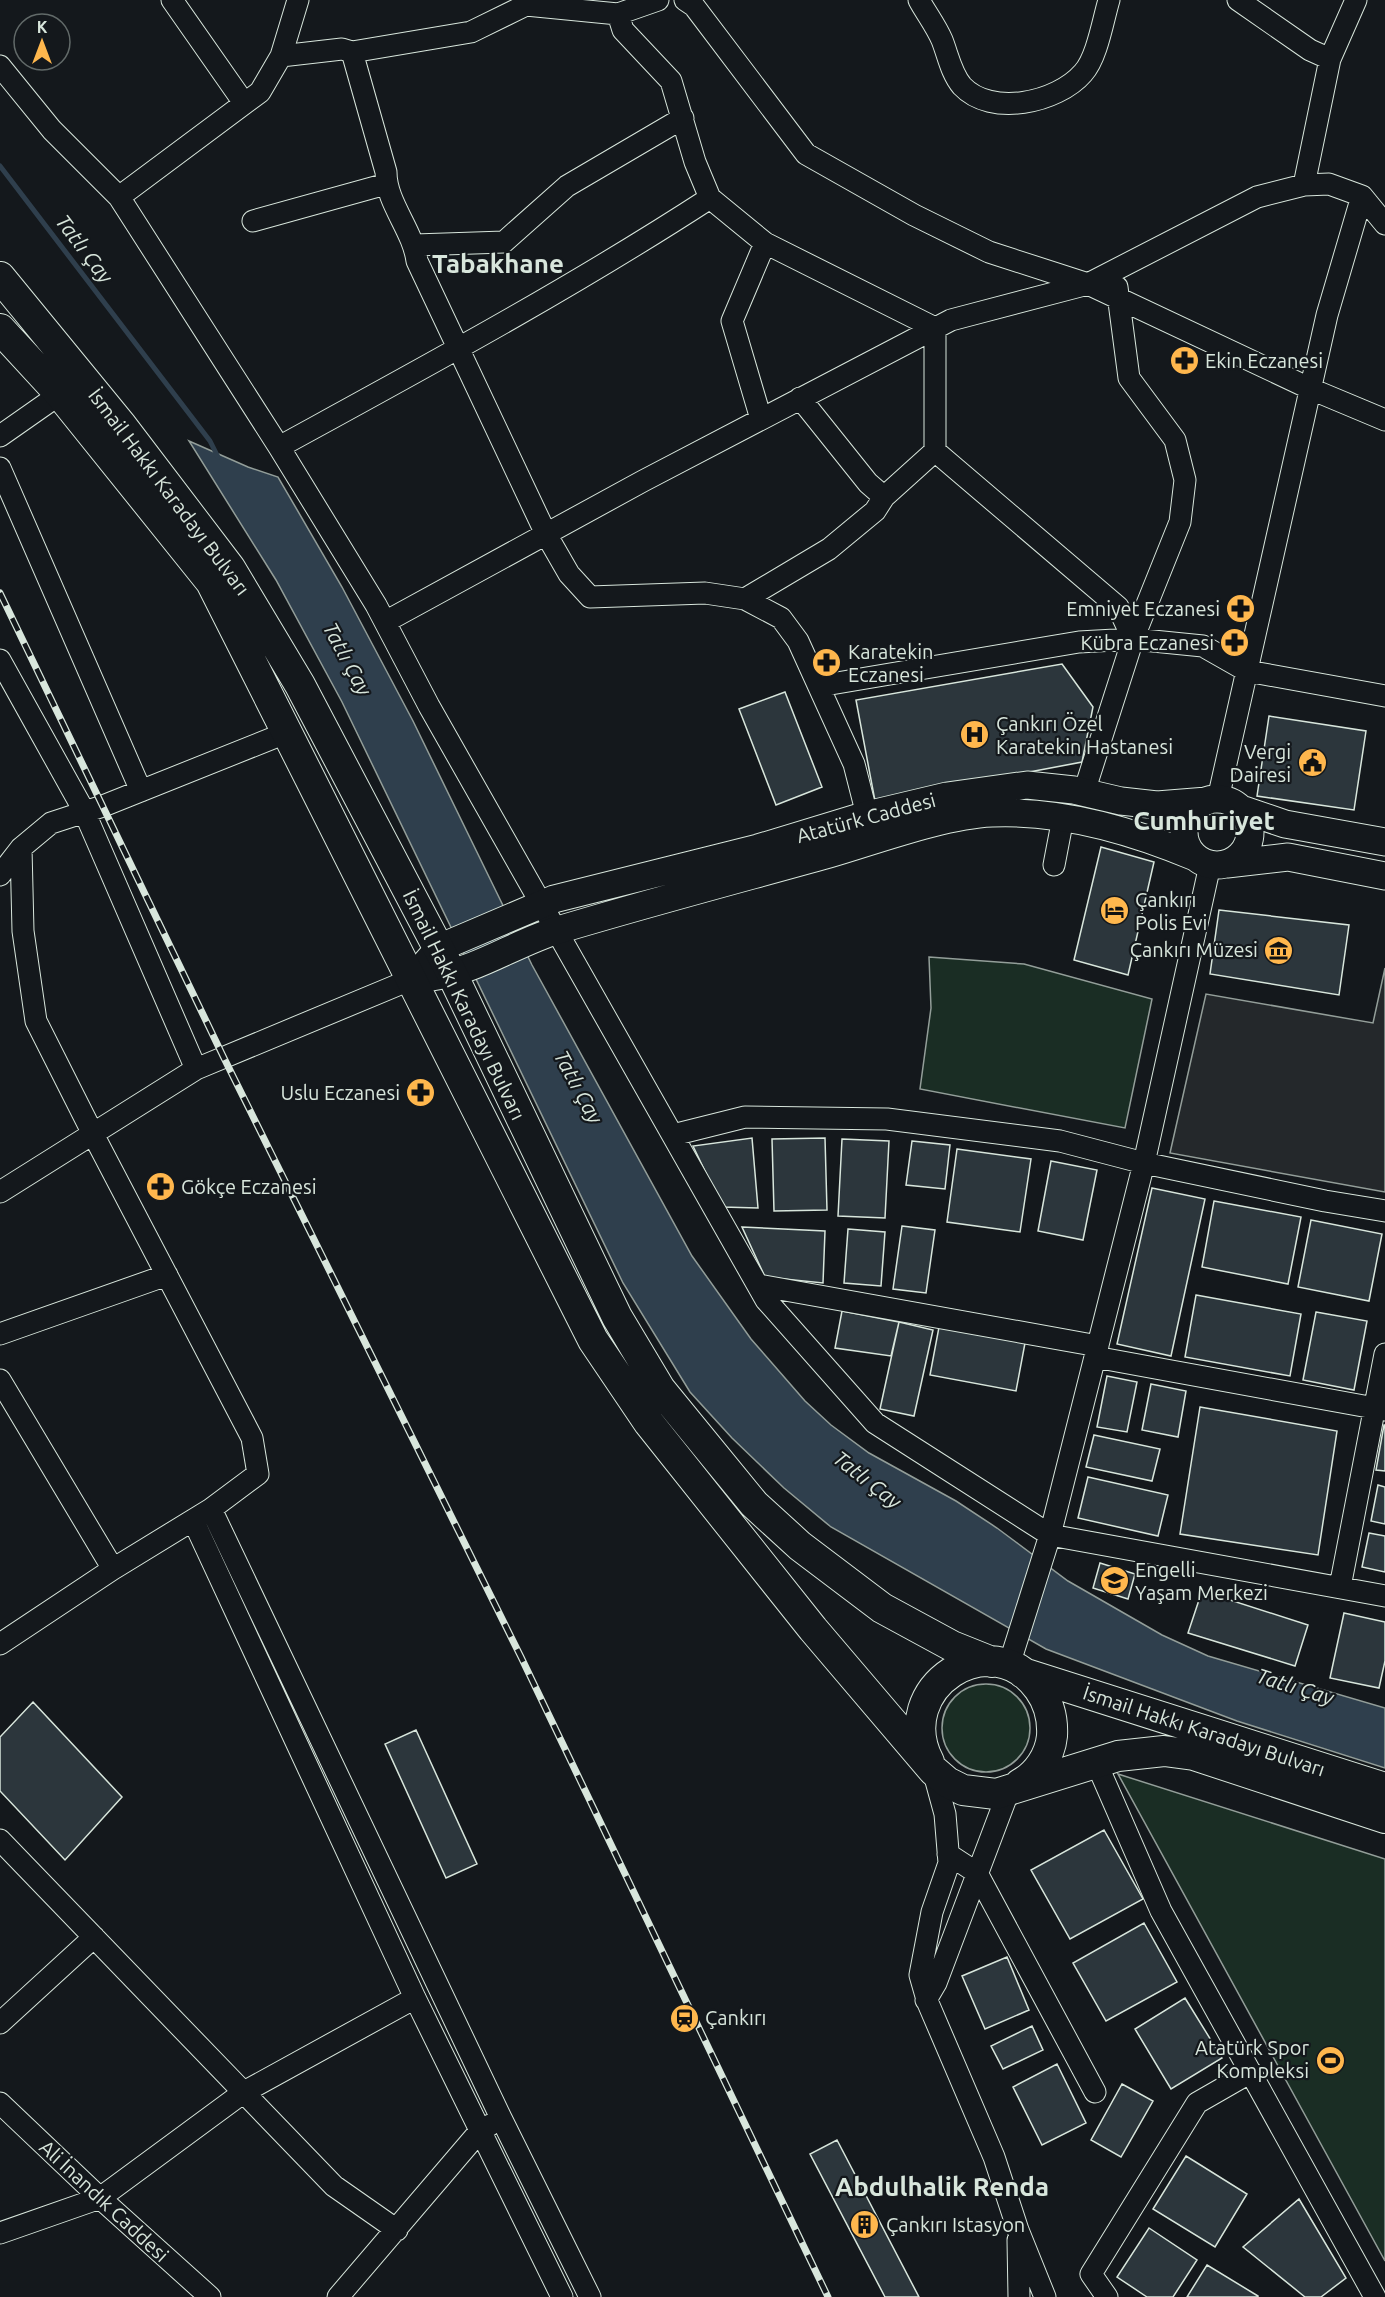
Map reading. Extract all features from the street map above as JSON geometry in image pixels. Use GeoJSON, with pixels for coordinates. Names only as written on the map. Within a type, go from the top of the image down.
{"type":"FeatureCollection","features":[{"type":"Feature","properties":{"kind":"highway","name":"İsmail Hakkı Karadayı Bulvarı"},"geometry":{"type":"LineString","coordinates":[[0,277],[122,426],[230,568],[300,685],[445,961],[613,1307],[660,1389],[754,1504],[800,1545],[882,1608],[952,1646],[1010,1660],[1385,1788]]}},
{"type":"Feature","properties":{"kind":"highway"},"geometry":{"type":"LineString","coordinates":[[0,329],[60,394],[211,582],[593,1340],[649,1423],[813,1629],[933,1770],[963,1790],[980,1794],[1008,1790],[1096,1761],[1164,1751],[1194,1755],[1385,1818]]}},
{"type":"Feature","properties":{"kind":"highway"},"geometry":{"type":"LineString","coordinates":[[933,1770],[920,1739],[920,1722],[924,1705],[932,1690],[943,1677],[958,1668],[974,1663],[1010,1660],[1035,1683],[1050,1711],[1051,1742],[1037,1771],[1025,1782],[1008,1790]]}},
{"type":"Feature","properties":{"kind":"main road","name":"Atatürk Caddesi"},"geometry":{"type":"LineString","coordinates":[[445,961],[536,907],[564,896],[758,848],[867,815],[976,790],[1027,785],[1084,792],[1120,801],[1157,806],[1222,803],[1285,824],[1385,842]]}},
{"type":"Feature","properties":{"kind":"main road"},"geometry":{"type":"LineString","coordinates":[[1222,803],[1249,824],[1249,841],[1241,855],[1210,862],[1185,842],[1184,825],[1193,809],[1222,803]]}},
{"type":"Feature","properties":{"kind":"main road","name":"Atatürk Caddesi"},"geometry":{"type":"LineString","coordinates":[[445,961],[550,934],[959,818],[990,813],[1063,818],[1126,831],[1210,862],[1288,857],[1385,876]]}},
{"type":"Feature","properties":{"kind":"main road"},"geometry":{"type":"LineString","coordinates":[[412,979],[445,961]]}},
{"type":"Feature","properties":{"kind":"street"},"geometry":{"type":"LineString","coordinates":[[172,0],[244,103]]}},
{"type":"Feature","properties":{"kind":"street"},"geometry":{"type":"LineString","coordinates":[[119,197],[260,92],[281,56],[298,0]]}},
{"type":"Feature","properties":{"kind":"street"},"geometry":{"type":"LineString","coordinates":[[281,56],[342,49],[352,52],[471,32],[526,5],[618,14],[658,0]]}},
{"type":"Feature","properties":{"kind":"street"},"geometry":{"type":"LineString","coordinates":[[685,0],[694,6],[806,154],[914,214],[990,252],[1088,284],[1311,389],[1385,420]]}},
{"type":"Feature","properties":{"kind":"street"},"geometry":{"type":"LineString","coordinates":[[919,0],[940,37],[954,73],[962,85],[994,104],[1035,99],[1065,87],[1084,73],[1095,48],[1110,0]]}},
{"type":"Feature","properties":{"kind":"street"},"geometry":{"type":"LineString","coordinates":[[1239,0],[1310,50],[1330,59]]}},
{"type":"Feature","properties":{"kind":"street"},"geometry":{"type":"LineString","coordinates":[[1304,185],[1330,59],[1356,0]]}},
{"type":"Feature","properties":{"kind":"street"},"geometry":{"type":"LineString","coordinates":[[618,14],[623,30],[670,81],[683,118],[694,162],[710,198],[765,243],[935,328]]}},
{"type":"Feature","properties":{"kind":"street"},"geometry":{"type":"LineString","coordinates":[[352,52],[386,172],[386,184],[415,245],[417,261],[546,534],[569,574],[590,597],[705,593],[745,599],[781,618],[798,641],[854,764],[867,815]]}},
{"type":"Feature","properties":{"kind":"street"},"geometry":{"type":"LineString","coordinates":[[0,66],[52,130],[119,197],[279,447],[385,622],[550,934],[673,1135],[766,1300],[875,1423],[1050,1535],[1385,1596]]}},
{"type":"Feature","properties":{"kind":"street"},"geometry":{"type":"LineString","coordinates":[[415,245],[504,242],[567,186],[683,118]]}},
{"type":"Feature","properties":{"kind":"street"},"geometry":{"type":"LineString","coordinates":[[254,221],[386,184]]}},
{"type":"Feature","properties":{"kind":"street"},"geometry":{"type":"LineString","coordinates":[[385,622],[800,398],[951,320],[1088,284],[1257,197],[1304,185],[1329,184],[1362,196],[1385,224]]}},
{"type":"Feature","properties":{"kind":"street"},"geometry":{"type":"LineString","coordinates":[[1222,803],[1247,671],[1327,315],[1362,196]]}},
{"type":"Feature","properties":{"kind":"street"},"geometry":{"type":"LineString","coordinates":[[279,447],[459,349],[613,261],[710,198]]}},
{"type":"Feature","properties":{"kind":"street"},"geometry":{"type":"LineString","coordinates":[[761,419],[732,321],[765,243]]}},
{"type":"Feature","properties":{"kind":"street"},"geometry":{"type":"LineString","coordinates":[[1084,792],[1132,639],[1180,522],[1185,480],[1174,440],[1129,378],[1114,270]]}},
{"type":"Feature","properties":{"kind":"street"},"geometry":{"type":"LineString","coordinates":[[745,599],[829,549],[875,511],[884,497],[935,451],[935,328]]}},
{"type":"Feature","properties":{"kind":"street"},"geometry":{"type":"LineString","coordinates":[[0,436],[60,394]]}},
{"type":"Feature","properties":{"kind":"street"},"geometry":{"type":"LineString","coordinates":[[800,398],[868,483],[884,497]]}},
{"type":"Feature","properties":{"kind":"street"},"geometry":{"type":"LineString","coordinates":[[935,451],[1118,607],[1132,639]]}},
{"type":"Feature","properties":{"kind":"street"},"geometry":{"type":"LineString","coordinates":[[0,468],[141,791]]}},
{"type":"Feature","properties":{"kind":"street"},"geometry":{"type":"LineString","coordinates":[[819,686],[1079,642],[1132,639],[1203,646],[1247,671],[1385,696]]}},
{"type":"Feature","properties":{"kind":"street"},"geometry":{"type":"LineString","coordinates":[[0,660],[84,811],[196,1069]]}},
{"type":"Feature","properties":{"kind":"street"},"geometry":{"type":"LineString","coordinates":[[0,875],[21,848],[51,823],[141,791],[288,732]]}},
{"type":"Feature","properties":{"kind":"street"},"geometry":{"type":"LineString","coordinates":[[1054,865],[1063,818]]}},
{"type":"Feature","properties":{"kind":"street"},"geometry":{"type":"LineString","coordinates":[[0,1644],[113,1569],[211,1509],[258,1474],[252,1438],[36,1020],[23,931],[21,848]]}},
{"type":"Feature","properties":{"kind":"street"},"geometry":{"type":"LineString","coordinates":[[1010,1660],[1050,1535],[1144,1162],[1210,862]]}},
{"type":"Feature","properties":{"kind":"street"},"geometry":{"type":"LineString","coordinates":[[0,1192],[94,1136],[196,1069],[412,979]]}},
{"type":"Feature","properties":{"kind":"street"},"geometry":{"type":"LineString","coordinates":[[673,1135],[745,1117],[887,1119],[1060,1141],[1144,1162],[1325,1201],[1385,1211]]}},
{"type":"Feature","properties":{"kind":"street"},"geometry":{"type":"LineString","coordinates":[[0,1334],[167,1275]]}},
{"type":"Feature","properties":{"kind":"street"},"geometry":{"type":"LineString","coordinates":[[758,1285],[1380,1409]]}},
{"type":"Feature","properties":{"kind":"street"},"geometry":{"type":"LineString","coordinates":[[1340,1587],[1380,1409],[1385,1354]]}},
{"type":"Feature","properties":{"kind":"street"},"geometry":{"type":"LineString","coordinates":[[0,1380],[113,1569]]}},
{"type":"Feature","properties":{"kind":"street"},"geometry":{"type":"LineString","coordinates":[[211,1509],[501,2118],[590,2297]]}},
{"type":"Feature","properties":{"kind":"street"},"geometry":{"type":"LineString","coordinates":[[193,1520],[415,1998],[562,2297]]}},
{"type":"Feature","properties":{"kind":"street"},"geometry":{"type":"LineString","coordinates":[[1096,1761],[1161,1911],[1372,2295]]}},
{"type":"Feature","properties":{"kind":"street"},"geometry":{"type":"LineString","coordinates":[[933,1770],[945,1815],[949,1863],[932,1912],[920,1975],[926,2000],[994,2157],[1018,2230],[1045,2297]]}},
{"type":"Feature","properties":{"kind":"street"},"geometry":{"type":"LineString","coordinates":[[926,2000],[936,1983],[1008,1790]]}},
{"type":"Feature","properties":{"kind":"street"},"geometry":{"type":"LineString","coordinates":[[0,1840],[334,2186],[397,2230]]}},
{"type":"Feature","properties":{"kind":"street"},"geometry":{"type":"LineString","coordinates":[[948,1854],[977,1873],[1095,2092]]}},
{"type":"Feature","properties":{"kind":"street"},"geometry":{"type":"LineString","coordinates":[[0,2023],[94,1937]]}},
{"type":"Feature","properties":{"kind":"street"},"geometry":{"type":"LineString","coordinates":[[0,2233],[100,2198],[244,2092],[415,1998]]}},
{"type":"Feature","properties":{"kind":"street"},"geometry":{"type":"LineString","coordinates":[[1107,2297],[1091,2274],[1197,2103],[1251,2072]]}},
{"type":"Feature","properties":{"kind":"street","name":"Ali İnandık Caddesi"},"geometry":{"type":"LineString","coordinates":[[0,2103],[100,2198],[210,2297]]}},
{"type":"Feature","properties":{"kind":"street"},"geometry":{"type":"LineString","coordinates":[[338,2297],[479,2132],[501,2118]]}},
{"type":"Feature","properties":{"kind":"street"},"geometry":{"type":"LineString","coordinates":[[1018,2230],[1019,2297]]}},
{"type":"Feature","properties":{"kind":"green space"},"geometry":{"type":"Polygon","coordinates":[[[929,957],[1024,964],[1152,999],[1125,1128],[920,1089],[931,1008],[929,957]]]}},
{"type":"Feature","properties":{"kind":"green space"},"geometry":{"type":"Polygon","coordinates":[[[977,1684],[995,1684],[1011,1691],[1023,1703],[1030,1719],[1030,1737],[1023,1753],[1011,1765],[995,1772],[977,1772],[961,1765],[949,1753],[942,1737],[942,1719],[949,1703],[961,1691],[977,1684]]]}},
{"type":"Feature","properties":{"kind":"green space","name":"Atatürk Spor Kompleksi"},"geometry":{"type":"Polygon","coordinates":[[[1118,1774],[1385,1859],[1385,2261],[1118,1774]]]}},
{"type":"Feature","properties":{"kind":"shaded area"},"geometry":{"type":"Polygon","coordinates":[[[1385,968],[1385,1192],[1170,1153],[1206,994],[1373,1023],[1385,968]]]}},
{"type":"Feature","properties":{"kind":"water"},"geometry":{"type":"Polygon","coordinates":[[[189,441],[248,467],[278,477],[342,587],[413,721],[532,965],[692,1256],[751,1339],[805,1401],[831,1425],[869,1453],[956,1501],[997,1528],[1068,1581],[1162,1635],[1208,1656],[1385,1708],[1385,1768],[1237,1721],[1046,1649],[831,1527],[784,1488],[732,1438],[690,1392],[623,1283],[342,702],[276,580],[189,441]]]}},
{"type":"Feature","properties":{"kind":"building","name":"Çankırı Özel Karatekin Hastanesi"},"geometry":{"type":"Polygon","coordinates":[[[1062,664],[1093,707],[1082,762],[875,801],[856,700],[1062,664]]]}},
{"type":"Feature","properties":{"kind":"building"},"geometry":{"type":"Polygon","coordinates":[[[785,692],[822,787],[776,805],[739,709],[785,692]]]}},
{"type":"Feature","properties":{"kind":"building","name":"Vergi Dairesi"},"geometry":{"type":"Polygon","coordinates":[[[1269,716],[1366,731],[1354,810],[1257,796],[1269,716]]]}},
{"type":"Feature","properties":{"kind":"building","name":"Çankırı Polis Evi"},"geometry":{"type":"Polygon","coordinates":[[[1101,847],[1154,862],[1128,975],[1074,960],[1101,847]]]}},
{"type":"Feature","properties":{"kind":"building","name":"Çankırı Müzesi"},"geometry":{"type":"Polygon","coordinates":[[[1219,910],[1349,925],[1339,995],[1210,974],[1219,910]]]}},
{"type":"Feature","properties":{"kind":"building"},"geometry":{"type":"Polygon","coordinates":[[[752,1138],[758,1208],[722,1207],[693,1146],[752,1138]]]}},
{"type":"Feature","properties":{"kind":"building"},"geometry":{"type":"Polygon","coordinates":[[[825,1138],[827,1210],[774,1211],[772,1139],[825,1138]]]}},
{"type":"Feature","properties":{"kind":"building"},"geometry":{"type":"Polygon","coordinates":[[[842,1139],[889,1141],[885,1218],[838,1216],[842,1139]]]}},
{"type":"Feature","properties":{"kind":"building"},"geometry":{"type":"Polygon","coordinates":[[[912,1141],[950,1145],[945,1189],[906,1185],[912,1141]]]}},
{"type":"Feature","properties":{"kind":"building"},"geometry":{"type":"Polygon","coordinates":[[[957,1149],[1031,1159],[1020,1232],[947,1222],[957,1149]]]}},
{"type":"Feature","properties":{"kind":"building"},"geometry":{"type":"Polygon","coordinates":[[[1051,1161],[1097,1170],[1083,1240],[1038,1231],[1051,1161]]]}},
{"type":"Feature","properties":{"kind":"building"},"geometry":{"type":"Polygon","coordinates":[[[1152,1188],[1205,1199],[1171,1356],[1117,1344],[1152,1188]]]}},
{"type":"Feature","properties":{"kind":"building"},"geometry":{"type":"Polygon","coordinates":[[[1214,1201],[1301,1217],[1288,1284],[1202,1267],[1214,1201]]]}},
{"type":"Feature","properties":{"kind":"building"},"geometry":{"type":"Polygon","coordinates":[[[1311,1220],[1382,1234],[1369,1301],[1298,1287],[1311,1220]]]}},
{"type":"Feature","properties":{"kind":"building"},"geometry":{"type":"Polygon","coordinates":[[[902,1226],[935,1230],[926,1293],[893,1289],[902,1226]]]}},
{"type":"Feature","properties":{"kind":"building"},"geometry":{"type":"Polygon","coordinates":[[[742,1227],[825,1231],[823,1283],[765,1277],[742,1227]]]}},
{"type":"Feature","properties":{"kind":"building"},"geometry":{"type":"Polygon","coordinates":[[[848,1229],[885,1232],[881,1286],[844,1283],[848,1229]]]}},
{"type":"Feature","properties":{"kind":"building"},"geometry":{"type":"Polygon","coordinates":[[[1196,1295],[1301,1314],[1290,1376],[1185,1357],[1196,1295]]]}},
{"type":"Feature","properties":{"kind":"building"},"geometry":{"type":"Polygon","coordinates":[[[842,1311],[899,1322],[891,1356],[835,1348],[842,1311]]]}},
{"type":"Feature","properties":{"kind":"building"},"geometry":{"type":"Polygon","coordinates":[[[1316,1312],[1367,1321],[1354,1390],[1303,1380],[1316,1312]]]}},
{"type":"Feature","properties":{"kind":"building"},"geometry":{"type":"Polygon","coordinates":[[[899,1322],[933,1330],[914,1416],[880,1409],[899,1322]]]}},
{"type":"Feature","properties":{"kind":"building"},"geometry":{"type":"Polygon","coordinates":[[[939,1327],[1025,1343],[1016,1391],[930,1375],[939,1327]]]}},
{"type":"Feature","properties":{"kind":"building"},"geometry":{"type":"Polygon","coordinates":[[[1107,1376],[1137,1382],[1127,1432],[1097,1427],[1107,1376]]]}},
{"type":"Feature","properties":{"kind":"building"},"geometry":{"type":"Polygon","coordinates":[[[1151,1384],[1186,1391],[1178,1437],[1142,1430],[1151,1384]]]}},
{"type":"Feature","properties":{"kind":"building"},"geometry":{"type":"Polygon","coordinates":[[[1200,1407],[1337,1431],[1318,1555],[1180,1534],[1200,1407]]]}},
{"type":"Feature","properties":{"kind":"building"},"geometry":{"type":"Polygon","coordinates":[[[1385,1425],[1385,1471],[1376,1470],[1385,1425]]]}},
{"type":"Feature","properties":{"kind":"building"},"geometry":{"type":"Polygon","coordinates":[[[1094,1435],[1160,1449],[1152,1481],[1086,1467],[1094,1435]]]}},
{"type":"Feature","properties":{"kind":"building"},"geometry":{"type":"Polygon","coordinates":[[[1088,1477],[1168,1495],[1158,1536],[1078,1518],[1088,1477]]]}},
{"type":"Feature","properties":{"kind":"building"},"geometry":{"type":"Polygon","coordinates":[[[1378,1485],[1385,1487],[1385,1524],[1371,1521],[1378,1485]]]}},
{"type":"Feature","properties":{"kind":"building"},"geometry":{"type":"Polygon","coordinates":[[[1369,1533],[1385,1536],[1385,1572],[1362,1567],[1369,1533]]]}},
{"type":"Feature","properties":{"kind":"building","name":"Engelli Yaşam Merkezi"},"geometry":{"type":"Polygon","coordinates":[[[1100,1563],[1135,1574],[1128,1599],[1093,1588],[1100,1563]]]}},
{"type":"Feature","properties":{"kind":"building"},"geometry":{"type":"Polygon","coordinates":[[[1202,1591],[1308,1625],[1295,1666],[1188,1633],[1202,1591]]]}},
{"type":"Feature","properties":{"kind":"building"},"geometry":{"type":"Polygon","coordinates":[[[1344,1613],[1385,1622],[1385,1661],[1379,1688],[1330,1678],[1344,1613]]]}},
{"type":"Feature","properties":{"kind":"building"},"geometry":{"type":"Polygon","coordinates":[[[33,1702],[122,1797],[65,1860],[0,1791],[0,1737],[33,1702]]]}},
{"type":"Feature","properties":{"kind":"building"},"geometry":{"type":"Polygon","coordinates":[[[416,1730],[477,1864],[446,1878],[385,1744],[416,1730]]]}},
{"type":"Feature","properties":{"kind":"building"},"geometry":{"type":"Polygon","coordinates":[[[1104,1830],[1143,1899],[1070,1939],[1031,1870],[1104,1830]]]}},
{"type":"Feature","properties":{"kind":"building"},"geometry":{"type":"Polygon","coordinates":[[[1144,1923],[1177,1982],[1106,2021],[1073,1963],[1144,1923]]]}},
{"type":"Feature","properties":{"kind":"building"},"geometry":{"type":"Polygon","coordinates":[[[1007,1957],[1029,2010],[985,2029],[962,1976],[1007,1957]]]}},
{"type":"Feature","properties":{"kind":"building"},"geometry":{"type":"Polygon","coordinates":[[[1185,1998],[1222,2058],[1171,2089],[1135,2029],[1185,1998]]]}},
{"type":"Feature","properties":{"kind":"building"},"geometry":{"type":"Polygon","coordinates":[[[1032,2026],[1043,2050],[1003,2069],[991,2046],[1032,2026]]]}},
{"type":"Feature","properties":{"kind":"building"},"geometry":{"type":"Polygon","coordinates":[[[1057,2064],[1086,2123],[1042,2145],[1013,2087],[1057,2064]]]}},
{"type":"Feature","properties":{"kind":"building"},"geometry":{"type":"Polygon","coordinates":[[[1122,2084],[1153,2101],[1121,2157],[1091,2140],[1122,2084]]]}},
{"type":"Feature","properties":{"kind":"building","name":"Çankırı Istasyon"},"geometry":{"type":"Polygon","coordinates":[[[837,2140],[919,2297],[885,2297],[810,2154],[837,2140]]]}},
{"type":"Feature","properties":{"kind":"building"},"geometry":{"type":"Polygon","coordinates":[[[1186,2156],[1247,2194],[1215,2247],[1153,2209],[1186,2156]]]}},
{"type":"Feature","properties":{"kind":"building"},"geometry":{"type":"Polygon","coordinates":[[[1299,2199],[1346,2278],[1321,2297],[1305,2297],[1243,2247],[1299,2199]]]}},
{"type":"Feature","properties":{"kind":"building"},"geometry":{"type":"Polygon","coordinates":[[[1149,2228],[1197,2260],[1173,2297],[1147,2297],[1117,2277],[1149,2228]]]}},
{"type":"Feature","properties":{"kind":"building"},"geometry":{"type":"Polygon","coordinates":[[[1207,2265],[1258,2296],[1258,2297],[1187,2297],[1207,2265]]]}},
{"type":"Feature","properties":{"kind":"waterway","name":"Tatlı Çay"},"geometry":{"type":"LineString","coordinates":[[0,166],[210,441],[218,457]]}},
{"type":"Feature","properties":{"kind":"railway"},"geometry":{"type":"LineString","coordinates":[[0,593],[223,1056],[521,1657],[828,2297]]}},
{"type":"Feature","properties":{"kind":"place","name":"Ekin Eczanesi"},"geometry":{"type":"Point","coordinates":[1184,361]}},
{"type":"Feature","properties":{"kind":"place","name":"Emniyet Eczanesi"},"geometry":{"type":"Point","coordinates":[1241,609]}},
{"type":"Feature","properties":{"kind":"place","name":"Kübra Eczanesi"},"geometry":{"type":"Point","coordinates":[1235,643]}},
{"type":"Feature","properties":{"kind":"place","name":"Karatekin Eczanesi"},"geometry":{"type":"Point","coordinates":[827,663]}},
{"type":"Feature","properties":{"kind":"place","name":"Çankırı Özel Karatekin Hastanesi"},"geometry":{"type":"Point","coordinates":[975,735]}},
{"type":"Feature","properties":{"kind":"place","name":"Vergi Dairesi"},"geometry":{"type":"Point","coordinates":[1312,763]}},
{"type":"Feature","properties":{"kind":"place","name":"Çankırı Polis Evi"},"geometry":{"type":"Point","coordinates":[1114,911]}},
{"type":"Feature","properties":{"kind":"place","name":"Çankırı Müzesi"},"geometry":{"type":"Point","coordinates":[1279,950]}},
{"type":"Feature","properties":{"kind":"place","name":"Uslu Eczanesi"},"geometry":{"type":"Point","coordinates":[421,1093]}},
{"type":"Feature","properties":{"kind":"place","name":"Gökçe Eczanesi"},"geometry":{"type":"Point","coordinates":[160,1187]}},
{"type":"Feature","properties":{"kind":"place","name":"Engelli Yaşam Merkezi"},"geometry":{"type":"Point","coordinates":[1114,1581]}},
{"type":"Feature","properties":{"kind":"place","name":"Çankırı"},"geometry":{"type":"Point","coordinates":[684,2018]}},
{"type":"Feature","properties":{"kind":"place","name":"Atatürk Spor Kompleksi"},"geometry":{"type":"Point","coordinates":[1330,2060]}},
{"type":"Feature","properties":{"kind":"place","name":"Çankırı Istasyon"},"geometry":{"type":"Point","coordinates":[865,2225]}},
{"type":"Feature","properties":{"kind":"district","name":"Tabakhane"},"geometry":{"type":"Point","coordinates":[498,264]}},
{"type":"Feature","properties":{"kind":"district","name":"Cumhuriyet"},"geometry":{"type":"Point","coordinates":[1204,821]}},
{"type":"Feature","properties":{"kind":"district","name":"Abdulhalik Renda"},"geometry":{"type":"Point","coordinates":[942,2187]}}]}
